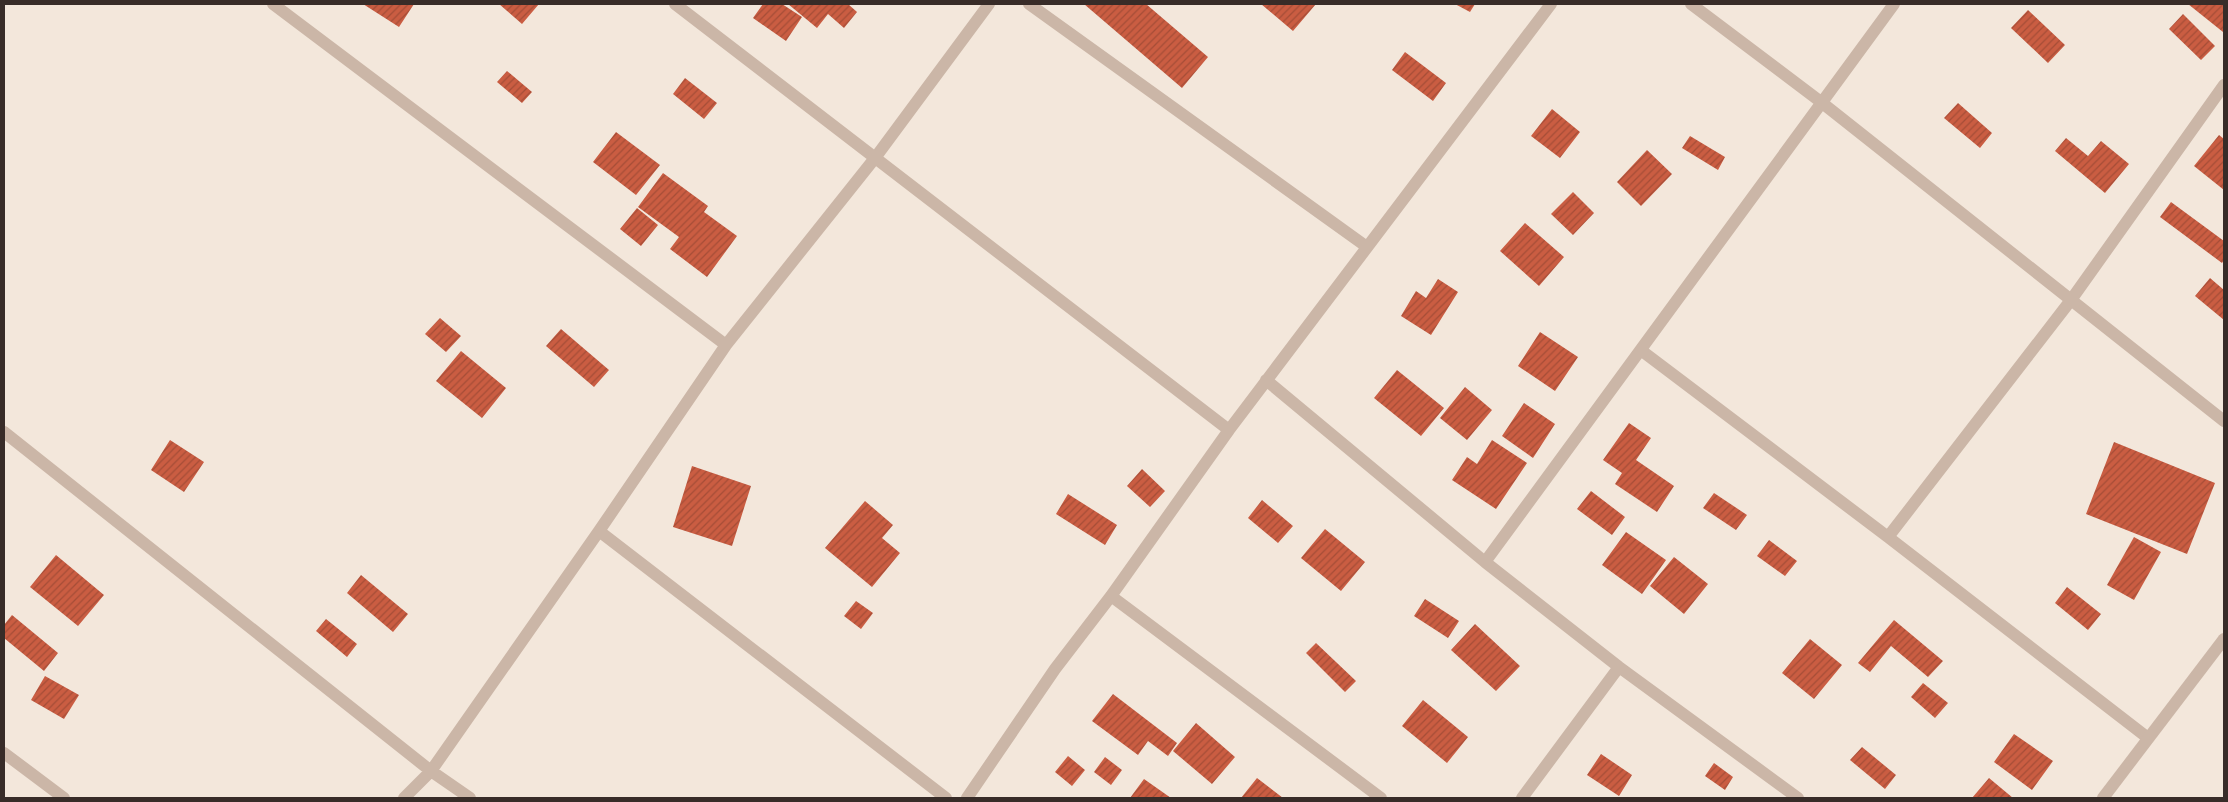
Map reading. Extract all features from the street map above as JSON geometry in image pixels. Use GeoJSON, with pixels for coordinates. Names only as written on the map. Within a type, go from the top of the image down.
{"type":"FeatureCollection","features":[{"type":"Feature","properties":{"kind":"street"},"geometry":{"type":"LineString","coordinates":[[273,4],[726,345]]}},
{"type":"Feature","properties":{"kind":"street"},"geometry":{"type":"LineString","coordinates":[[675,4],[1229,430]]}},
{"type":"Feature","properties":{"kind":"street"},"geometry":{"type":"LineString","coordinates":[[404,798],[432,770],[599,532],[726,345],[875,158],[989,4]]}},
{"type":"Feature","properties":{"kind":"street"},"geometry":{"type":"LineString","coordinates":[[1029,4],[1367,247]]}},
{"type":"Feature","properties":{"kind":"street"},"geometry":{"type":"LineString","coordinates":[[967,798],[1055,669],[1111,596],[1229,430],[1551,4]]}},
{"type":"Feature","properties":{"kind":"street"},"geometry":{"type":"LineString","coordinates":[[1691,4],[1821,102],[2224,421]]}},
{"type":"Feature","properties":{"kind":"street"},"geometry":{"type":"LineString","coordinates":[[1485,562],[1642,351],[1894,4]]}},
{"type":"Feature","properties":{"kind":"street"},"geometry":{"type":"LineString","coordinates":[[1888,537],[2072,300],[2224,85]]}},
{"type":"Feature","properties":{"kind":"street"},"geometry":{"type":"LineString","coordinates":[[1642,351],[1888,537],[2148,738]]}},
{"type":"Feature","properties":{"kind":"street"},"geometry":{"type":"LineString","coordinates":[[1266,380],[1485,562],[1620,667],[1798,798]]}},
{"type":"Feature","properties":{"kind":"street"},"geometry":{"type":"LineString","coordinates":[[4,432],[470,798]]}},
{"type":"Feature","properties":{"kind":"street"},"geometry":{"type":"LineString","coordinates":[[599,532],[946,798]]}},
{"type":"Feature","properties":{"kind":"street"},"geometry":{"type":"LineString","coordinates":[[1111,596],[1381,798]]}},
{"type":"Feature","properties":{"kind":"street"},"geometry":{"type":"LineString","coordinates":[[2103,798],[2224,639]]}},
{"type":"Feature","properties":{"kind":"street"},"geometry":{"type":"LineString","coordinates":[[1522,798],[1620,667]]}},
{"type":"Feature","properties":{"kind":"street"},"geometry":{"type":"LineString","coordinates":[[4,753],[64,798]]}},
{"type":"Feature","properties":{"kind":"building"},"geometry":{"type":"Polygon","coordinates":[[[363,4],[414,4],[399,27],[363,4]]]}},
{"type":"Feature","properties":{"kind":"building"},"geometry":{"type":"Polygon","coordinates":[[[499,4],[539,4],[522,24],[499,4]]]}},
{"type":"Feature","properties":{"kind":"building"},"geometry":{"type":"Polygon","coordinates":[[[763,4],[782,4],[802,17],[786,41],[753,18],[763,4]]]}},
{"type":"Feature","properties":{"kind":"building"},"geometry":{"type":"Polygon","coordinates":[[[788,4],[848,4],[857,12],[844,28],[828,14],[817,28],[788,4]]]}},
{"type":"Feature","properties":{"kind":"building"},"geometry":{"type":"Polygon","coordinates":[[[1084,4],[1146,4],[1208,57],[1182,88],[1084,4]]]}},
{"type":"Feature","properties":{"kind":"building"},"geometry":{"type":"Polygon","coordinates":[[[1261,4],[1316,4],[1293,31],[1261,4]]]}},
{"type":"Feature","properties":{"kind":"building"},"geometry":{"type":"Polygon","coordinates":[[[1455,4],[1475,4],[1470,12],[1455,4]]]}},
{"type":"Feature","properties":{"kind":"building"},"geometry":{"type":"Polygon","coordinates":[[[2188,4],[2224,4],[2223,32],[2188,4]]]}},
{"type":"Feature","properties":{"kind":"building"},"geometry":{"type":"Polygon","coordinates":[[[2028,10],[2065,45],[2048,63],[2011,28],[2028,10]]]}},
{"type":"Feature","properties":{"kind":"building"},"geometry":{"type":"Polygon","coordinates":[[[2183,14],[2215,46],[2201,60],[2169,29],[2183,14]]]}},
{"type":"Feature","properties":{"kind":"building"},"geometry":{"type":"Polygon","coordinates":[[[1405,52],[1446,83],[1433,101],[1392,70],[1405,52]]]}},
{"type":"Feature","properties":{"kind":"building"},"geometry":{"type":"Polygon","coordinates":[[[507,71],[532,92],[522,103],[497,82],[507,71]]]}},
{"type":"Feature","properties":{"kind":"building"},"geometry":{"type":"Polygon","coordinates":[[[685,78],[717,103],[704,119],[673,94],[685,78]]]}},
{"type":"Feature","properties":{"kind":"building"},"geometry":{"type":"Polygon","coordinates":[[[1958,103],[1992,133],[1980,148],[1944,118],[1958,103]]]}},
{"type":"Feature","properties":{"kind":"building"},"geometry":{"type":"Polygon","coordinates":[[[1552,109],[1580,132],[1560,158],[1531,136],[1552,109]]]}},
{"type":"Feature","properties":{"kind":"building"},"geometry":{"type":"Polygon","coordinates":[[[616,132],[660,165],[636,195],[593,162],[616,132]]]}},
{"type":"Feature","properties":{"kind":"building"},"geometry":{"type":"Polygon","coordinates":[[[2219,135],[2224,139],[2224,190],[2194,166],[2219,135]]]}},
{"type":"Feature","properties":{"kind":"building"},"geometry":{"type":"Polygon","coordinates":[[[1690,136],[1725,157],[1718,170],[1682,148],[1690,136]]]}},
{"type":"Feature","properties":{"kind":"building"},"geometry":{"type":"Polygon","coordinates":[[[2066,138],[2088,156],[2101,141],[2129,164],[2105,193],[2055,151],[2066,138]]]}},
{"type":"Feature","properties":{"kind":"building"},"geometry":{"type":"Polygon","coordinates":[[[1647,150],[1672,174],[1641,206],[1617,182],[1647,150]]]}},
{"type":"Feature","properties":{"kind":"building"},"geometry":{"type":"Polygon","coordinates":[[[663,173],[708,206],[704,212],[737,236],[707,277],[670,249],[679,237],[638,207],[663,173]]]}},
{"type":"Feature","properties":{"kind":"building"},"geometry":{"type":"Polygon","coordinates":[[[1573,192],[1594,213],[1573,235],[1551,214],[1573,192]]]}},
{"type":"Feature","properties":{"kind":"building"},"geometry":{"type":"Polygon","coordinates":[[[2171,202],[2224,241],[2224,260],[2222,263],[2160,217],[2171,202]]]}},
{"type":"Feature","properties":{"kind":"building"},"geometry":{"type":"Polygon","coordinates":[[[637,208],[658,225],[641,246],[620,229],[637,208]]]}},
{"type":"Feature","properties":{"kind":"building"},"geometry":{"type":"Polygon","coordinates":[[[1525,223],[1564,257],[1539,286],[1500,251],[1525,223]]]}},
{"type":"Feature","properties":{"kind":"building"},"geometry":{"type":"Polygon","coordinates":[[[2210,278],[2224,290],[2224,320],[2195,296],[2210,278]]]}},
{"type":"Feature","properties":{"kind":"building"},"geometry":{"type":"Polygon","coordinates":[[[1438,279],[1458,292],[1431,335],[1401,316],[1416,291],[1426,298],[1438,279]]]}},
{"type":"Feature","properties":{"kind":"building"},"geometry":{"type":"Polygon","coordinates":[[[440,318],[461,336],[446,352],[425,334],[440,318]]]}},
{"type":"Feature","properties":{"kind":"building"},"geometry":{"type":"Polygon","coordinates":[[[561,329],[609,370],[594,387],[546,346],[561,329]]]}},
{"type":"Feature","properties":{"kind":"building"},"geometry":{"type":"Polygon","coordinates":[[[1540,332],[1578,357],[1555,391],[1518,366],[1540,332]]]}},
{"type":"Feature","properties":{"kind":"building"},"geometry":{"type":"Polygon","coordinates":[[[461,351],[506,388],[482,418],[436,381],[461,351]]]}},
{"type":"Feature","properties":{"kind":"building"},"geometry":{"type":"Polygon","coordinates":[[[1397,370],[1444,408],[1421,436],[1374,398],[1397,370]]]}},
{"type":"Feature","properties":{"kind":"building"},"geometry":{"type":"Polygon","coordinates":[[[1465,387],[1492,410],[1467,440],[1440,418],[1465,387]]]}},
{"type":"Feature","properties":{"kind":"building"},"geometry":{"type":"Polygon","coordinates":[[[1524,403],[1555,424],[1533,458],[1502,436],[1524,403]]]}},
{"type":"Feature","properties":{"kind":"building"},"geometry":{"type":"Polygon","coordinates":[[[1629,423],[1651,438],[1636,460],[1674,486],[1657,512],[1615,484],[1622,473],[1603,460],[1629,423]]]}},
{"type":"Feature","properties":{"kind":"building"},"geometry":{"type":"Polygon","coordinates":[[[170,440],[204,462],[184,492],[151,470],[170,440]]]}},
{"type":"Feature","properties":{"kind":"building"},"geometry":{"type":"Polygon","coordinates":[[[1492,440],[1527,463],[1496,509],[1452,480],[1467,457],[1477,464],[1492,440]]]}},
{"type":"Feature","properties":{"kind":"building"},"geometry":{"type":"Polygon","coordinates":[[[2114,442],[2215,483],[2187,554],[2086,514],[2114,442]]]}},
{"type":"Feature","properties":{"kind":"building"},"geometry":{"type":"Polygon","coordinates":[[[692,466],[751,486],[732,546],[673,527],[692,466]]]}},
{"type":"Feature","properties":{"kind":"building"},"geometry":{"type":"Polygon","coordinates":[[[1142,469],[1165,491],[1150,507],[1127,486],[1142,469]]]}},
{"type":"Feature","properties":{"kind":"building"},"geometry":{"type":"Polygon","coordinates":[[[1591,491],[1625,517],[1612,535],[1577,509],[1591,491]]]}},
{"type":"Feature","properties":{"kind":"building"},"geometry":{"type":"Polygon","coordinates":[[[1714,493],[1747,515],[1736,530],[1703,508],[1714,493]]]}},
{"type":"Feature","properties":{"kind":"building"},"geometry":{"type":"Polygon","coordinates":[[[1068,494],[1117,525],[1105,545],[1056,514],[1068,494]]]}},
{"type":"Feature","properties":{"kind":"building"},"geometry":{"type":"Polygon","coordinates":[[[1262,500],[1293,526],[1278,543],[1248,518],[1262,500]]]}},
{"type":"Feature","properties":{"kind":"building"},"geometry":{"type":"Polygon","coordinates":[[[865,501],[893,525],[882,538],[900,553],[872,587],[825,548],[865,501]]]}},
{"type":"Feature","properties":{"kind":"building"},"geometry":{"type":"Polygon","coordinates":[[[1325,529],[1365,562],[1341,591],[1301,558],[1325,529]]]}},
{"type":"Feature","properties":{"kind":"building"},"geometry":{"type":"Polygon","coordinates":[[[1626,532],[1666,560],[1642,594],[1602,565],[1626,532]]]}},
{"type":"Feature","properties":{"kind":"building"},"geometry":{"type":"Polygon","coordinates":[[[2134,537],[2161,552],[2134,600],[2107,585],[2134,537]]]}},
{"type":"Feature","properties":{"kind":"building"},"geometry":{"type":"Polygon","coordinates":[[[1769,540],[1797,561],[1785,576],[1757,556],[1769,540]]]}},
{"type":"Feature","properties":{"kind":"building"},"geometry":{"type":"Polygon","coordinates":[[[56,555],[104,595],[78,626],[30,587],[56,555]]]}},
{"type":"Feature","properties":{"kind":"building"},"geometry":{"type":"Polygon","coordinates":[[[1674,557],[1708,584],[1684,614],[1650,586],[1674,557]]]}},
{"type":"Feature","properties":{"kind":"building"},"geometry":{"type":"Polygon","coordinates":[[[361,575],[408,614],[393,632],[347,593],[361,575]]]}},
{"type":"Feature","properties":{"kind":"building"},"geometry":{"type":"Polygon","coordinates":[[[2067,587],[2101,614],[2088,630],[2055,603],[2067,587]]]}},
{"type":"Feature","properties":{"kind":"building"},"geometry":{"type":"Polygon","coordinates":[[[1425,599],[1459,621],[1448,638],[1414,616],[1425,599]]]}},
{"type":"Feature","properties":{"kind":"building"},"geometry":{"type":"Polygon","coordinates":[[[856,601],[873,613],[861,629],[844,616],[856,601]]]}},
{"type":"Feature","properties":{"kind":"building"},"geometry":{"type":"Polygon","coordinates":[[[12,615],[58,653],[44,671],[4,638],[4,625],[12,615]]]}},
{"type":"Feature","properties":{"kind":"building"},"geometry":{"type":"Polygon","coordinates":[[[326,619],[357,644],[347,657],[316,631],[326,619]]]}},
{"type":"Feature","properties":{"kind":"building"},"geometry":{"type":"Polygon","coordinates":[[[1894,620],[1943,661],[1928,677],[1891,646],[1870,672],[1858,663],[1894,620]]]}},
{"type":"Feature","properties":{"kind":"building"},"geometry":{"type":"Polygon","coordinates":[[[1475,624],[1520,666],[1496,691],[1451,650],[1475,624]]]}},
{"type":"Feature","properties":{"kind":"building"},"geometry":{"type":"Polygon","coordinates":[[[1810,639],[1842,665],[1814,699],[1782,673],[1810,639]]]}},
{"type":"Feature","properties":{"kind":"building"},"geometry":{"type":"Polygon","coordinates":[[[1316,643],[1356,681],[1345,692],[1306,653],[1316,643]]]}},
{"type":"Feature","properties":{"kind":"building"},"geometry":{"type":"Polygon","coordinates":[[[45,676],[79,695],[64,719],[31,700],[45,676]]]}},
{"type":"Feature","properties":{"kind":"building"},"geometry":{"type":"Polygon","coordinates":[[[1923,683],[1948,703],[1935,718],[1911,697],[1923,683]]]}},
{"type":"Feature","properties":{"kind":"building"},"geometry":{"type":"Polygon","coordinates":[[[1113,694],[1177,743],[1168,756],[1148,741],[1138,755],[1092,721],[1113,694]]]}},
{"type":"Feature","properties":{"kind":"building"},"geometry":{"type":"Polygon","coordinates":[[[1423,700],[1468,737],[1447,763],[1402,726],[1423,700]]]}},
{"type":"Feature","properties":{"kind":"building"},"geometry":{"type":"Polygon","coordinates":[[[1196,723],[1235,757],[1212,784],[1173,751],[1196,723]]]}},
{"type":"Feature","properties":{"kind":"building"},"geometry":{"type":"Polygon","coordinates":[[[2014,734],[2053,761],[2032,790],[1994,762],[2014,734]]]}},
{"type":"Feature","properties":{"kind":"building"},"geometry":{"type":"Polygon","coordinates":[[[1862,747],[1896,775],[1885,789],[1850,760],[1862,747]]]}},
{"type":"Feature","properties":{"kind":"building"},"geometry":{"type":"Polygon","coordinates":[[[1601,754],[1632,775],[1619,796],[1587,775],[1601,754]]]}},
{"type":"Feature","properties":{"kind":"building"},"geometry":{"type":"Polygon","coordinates":[[[1068,756],[1085,770],[1072,786],[1055,772],[1068,756]]]}},
{"type":"Feature","properties":{"kind":"building"},"geometry":{"type":"Polygon","coordinates":[[[1105,757],[1122,770],[1111,785],[1094,772],[1105,757]]]}},
{"type":"Feature","properties":{"kind":"building"},"geometry":{"type":"Polygon","coordinates":[[[1714,763],[1733,777],[1725,790],[1705,776],[1714,763]]]}},
{"type":"Feature","properties":{"kind":"building"},"geometry":{"type":"Polygon","coordinates":[[[1257,778],[1283,798],[1241,798],[1257,778]]]}},
{"type":"Feature","properties":{"kind":"building"},"geometry":{"type":"Polygon","coordinates":[[[1989,778],[2013,798],[1972,798],[1989,778]]]}},
{"type":"Feature","properties":{"kind":"building"},"geometry":{"type":"Polygon","coordinates":[[[1144,779],[1171,798],[1130,798],[1144,779]]]}}]}
